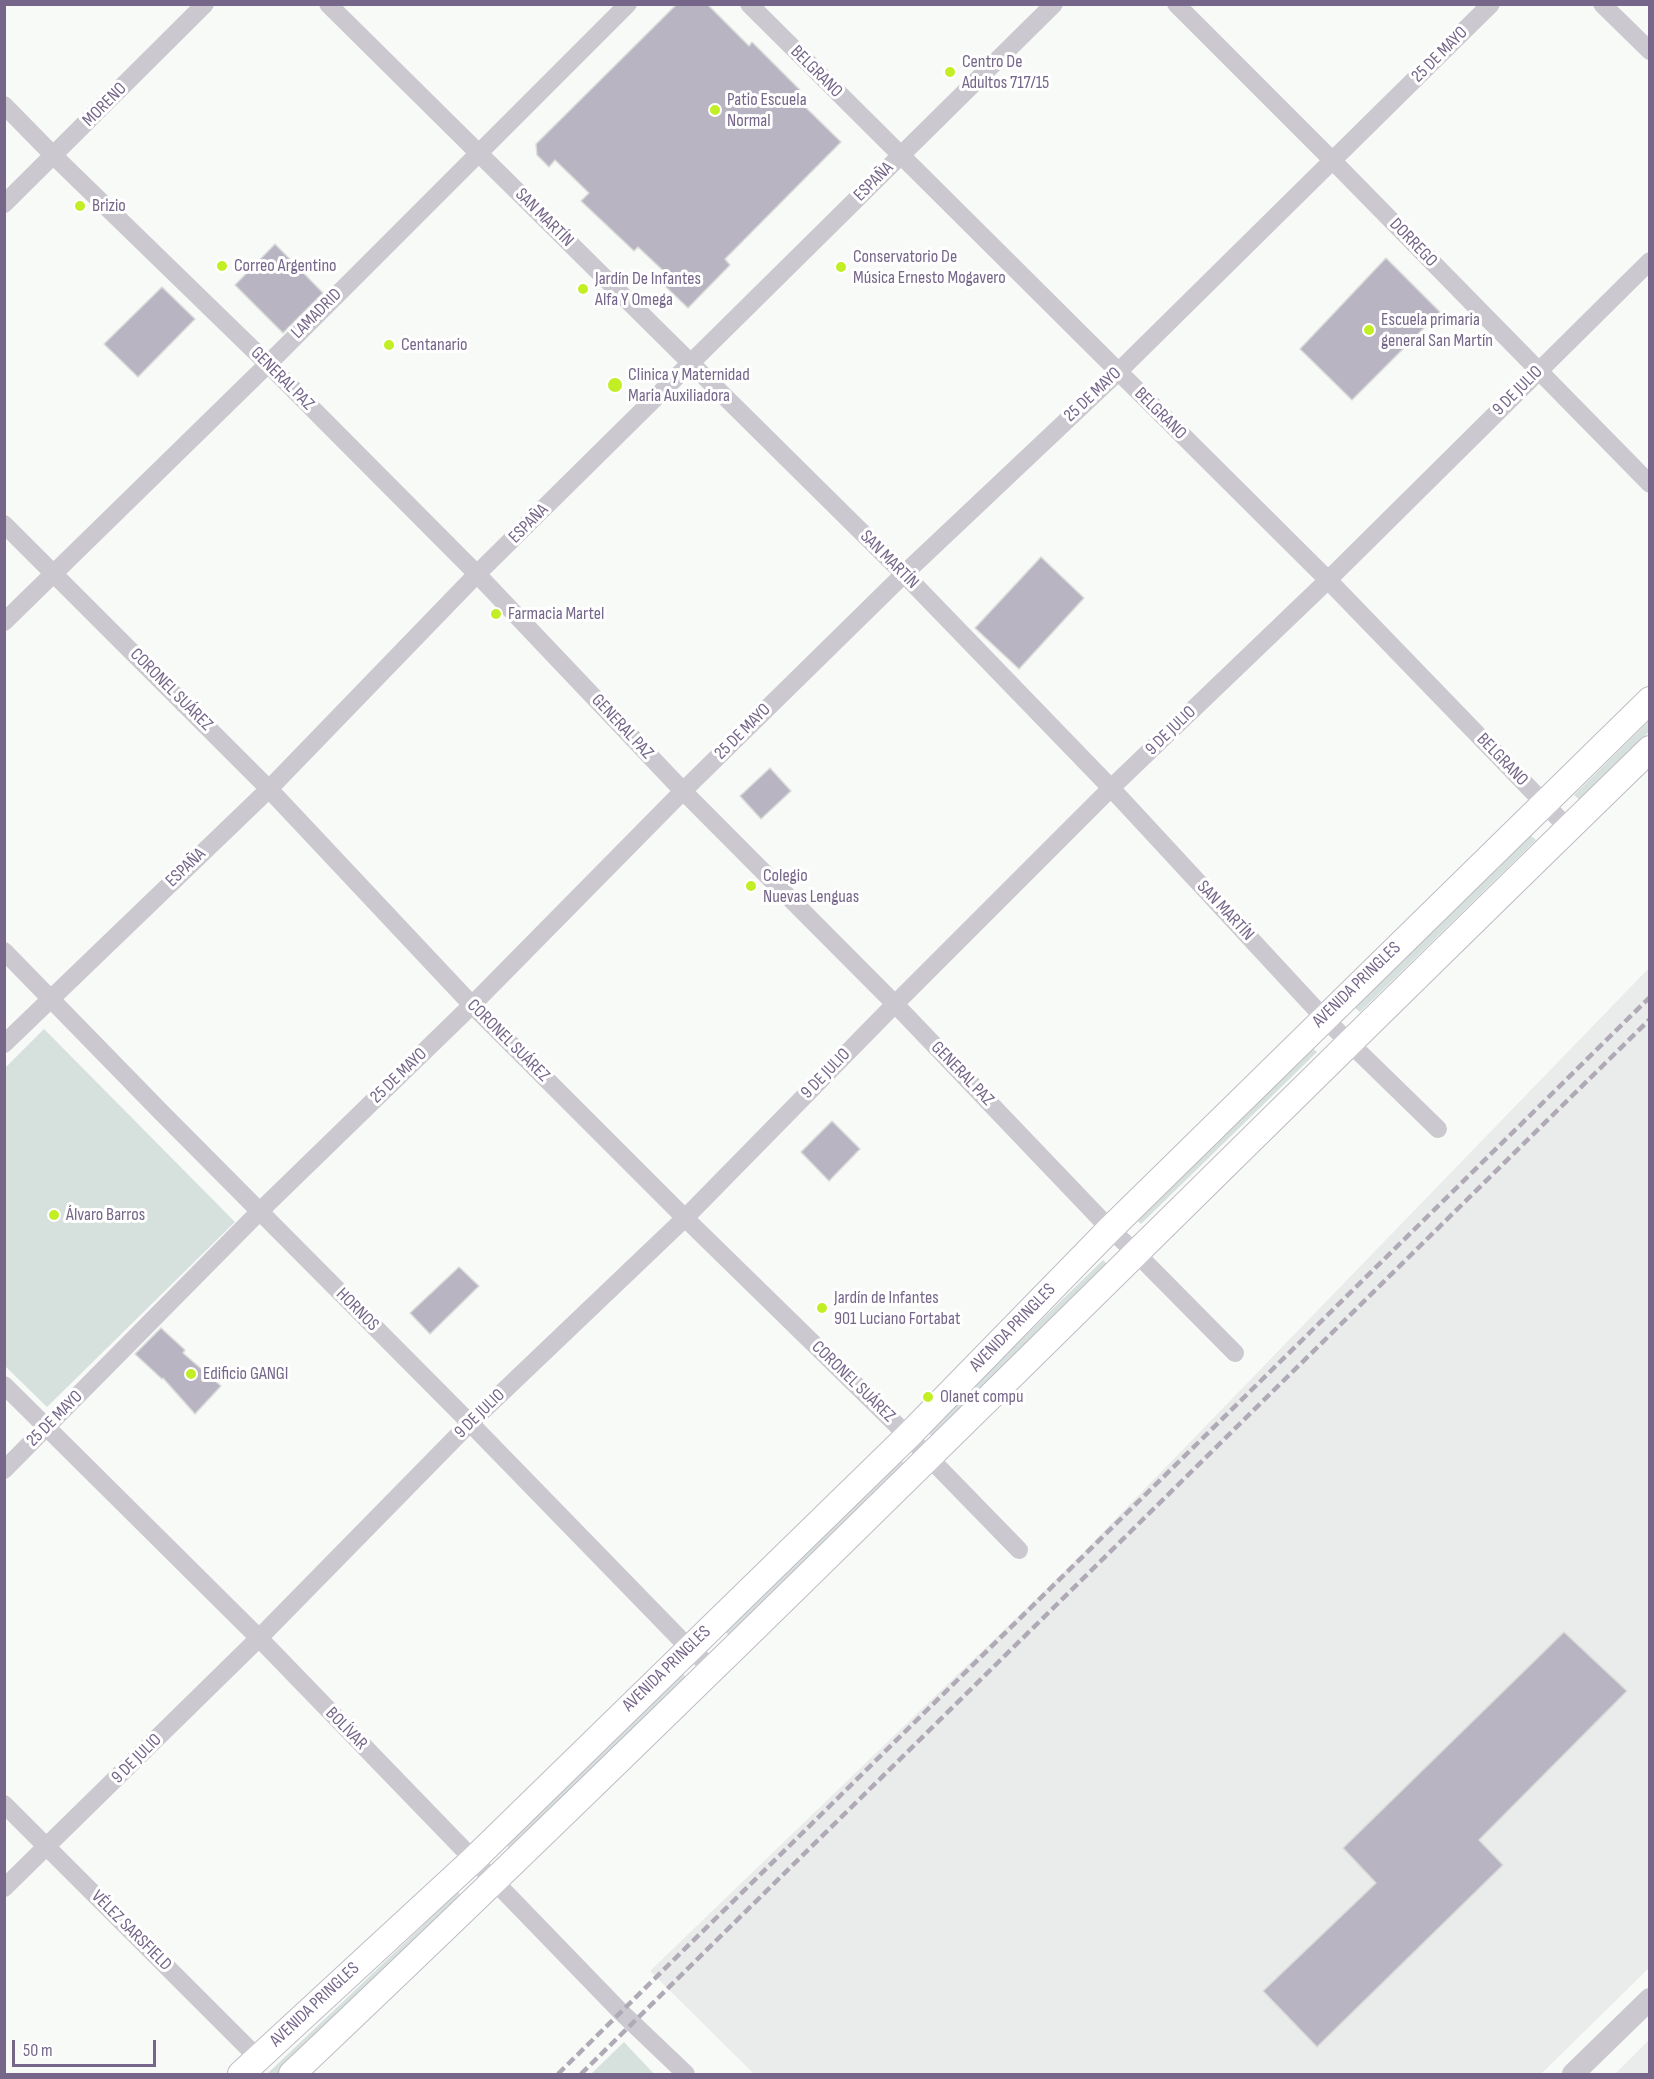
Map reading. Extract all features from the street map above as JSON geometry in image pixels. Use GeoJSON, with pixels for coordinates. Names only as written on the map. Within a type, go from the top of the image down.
{"type":"FeatureCollection","features":[{"type":"Feature","properties":{"kind":"main road","name":"AVENIDA PRINGLES"},"geometry":{"type":"LineString","coordinates":[[249,2066],[473,1860],[908,1436],[1110,1229],[1650,700]]}},
{"type":"Feature","properties":{"kind":"main road","name":"AVENIDA PRINGLES"},"geometry":{"type":"LineString","coordinates":[[292,2074],[494,1881],[929,1457],[1349,1042],[1650,749]]}},
{"type":"Feature","properties":{"kind":"street","name":"MORENO"},"geometry":{"type":"LineString","coordinates":[[4,204],[205,4]]}},
{"type":"Feature","properties":{"kind":"street","name":"SAN MARTÍN"},"geometry":{"type":"LineString","coordinates":[[328,4],[904,574],[1111,788],[1324,1018],[1438,1129]]}},
{"type":"Feature","properties":{"kind":"street","name":"LAMADRID"},"geometry":{"type":"LineString","coordinates":[[4,622],[268,364],[628,4]]}},
{"type":"Feature","properties":{"kind":"street","name":"BELGRANO"},"geometry":{"type":"LineString","coordinates":[[748,4],[1328,580],[1568,828]]}},
{"type":"Feature","properties":{"kind":"street","name":"ESPAÑA"},"geometry":{"type":"LineString","coordinates":[[4,1044],[269,789],[477,574],[1054,4]]}},
{"type":"Feature","properties":{"kind":"street","name":"DORREGO"},"geometry":{"type":"LineString","coordinates":[[1176,4],[1650,484]]}},
{"type":"Feature","properties":{"kind":"street","name":"25 DE MAYO"},"geometry":{"type":"LineString","coordinates":[[4,1470],[259,1212],[472,1005],[683,791],[904,574],[1118,372],[1491,4]]}},
{"type":"Feature","properties":{"kind":"street"},"geometry":{"type":"LineString","coordinates":[[1602,4],[1650,51]]}},
{"type":"Feature","properties":{"kind":"street","name":"GENERAL PAZ"},"geometry":{"type":"LineString","coordinates":[[4,105],[268,364],[477,574],[683,791],[895,1004],[1110,1229],[1136,1252],[1235,1353]]}},
{"type":"Feature","properties":{"kind":"street","name":"9 DE JULIO"},"geometry":{"type":"LineString","coordinates":[[4,1888],[259,1638],[470,1423],[685,1218],[1111,788],[1328,580],[1650,261]]}},
{"type":"Feature","properties":{"kind":"street","name":"CORONEL SUÁREZ"},"geometry":{"type":"LineString","coordinates":[[4,524],[269,789],[472,1005],[908,1436],[1019,1550]]}},
{"type":"Feature","properties":{"kind":"street","name":"HORNOS"},"geometry":{"type":"LineString","coordinates":[[4,951],[259,1212],[470,1423],[688,1648],[712,1668]]}},
{"type":"Feature","properties":{"kind":"street","name":"BOLÍVAR"},"geometry":{"type":"LineString","coordinates":[[4,1385],[259,1638],[621,2012],[686,2074]]}},
{"type":"Feature","properties":{"kind":"street","name":"VÉLEZ SARSFIELD"},"geometry":{"type":"LineString","coordinates":[[4,1804],[47,1847],[249,2066]]}},
{"type":"Feature","properties":{"kind":"street"},"geometry":{"type":"LineString","coordinates":[[1573,2074],[1650,1999]]}},
{"type":"Feature","properties":{"kind":"shaded area"},"geometry":{"type":"Polygon","coordinates":[[[1649,721],[1649,732],[1580,800],[1574,795],[1649,721]]]}},
{"type":"Feature","properties":{"kind":"shaded area"},"geometry":{"type":"Polygon","coordinates":[[[1530,835],[1536,840],[1360,1012],[1354,1007],[1530,835]]]}},
{"type":"Feature","properties":{"kind":"shaded area"},"geometry":{"type":"Polygon","coordinates":[[[1649,968],[1649,1968],[1541,2074],[754,2074],[650,1971],[1072,1564],[1649,968]]]}},
{"type":"Feature","properties":{"kind":"shaded area"},"geometry":{"type":"Polygon","coordinates":[[[44,1029],[235,1222],[47,1407],[4,1365],[5,1068],[44,1029]]]}},
{"type":"Feature","properties":{"kind":"shaded area"},"geometry":{"type":"Polygon","coordinates":[[[1311,1047],[1317,1052],[1141,1224],[1135,1218],[1311,1047]]]}},
{"type":"Feature","properties":{"kind":"shaded area"},"geometry":{"type":"Polygon","coordinates":[[[1103,1260],[1108,1265],[932,1437],[927,1431],[1103,1260]]]}},
{"type":"Feature","properties":{"kind":"shaded area"},"geometry":{"type":"Polygon","coordinates":[[[901,1460],[907,1466],[731,1637],[725,1632],[901,1460]]]}},
{"type":"Feature","properties":{"kind":"shaded area"},"geometry":{"type":"Polygon","coordinates":[[[681,1672],[686,1677],[510,1849],[505,1843],[681,1672]]]}},
{"type":"Feature","properties":{"kind":"shaded area"},"geometry":{"type":"Polygon","coordinates":[[[458,1892],[463,1897],[278,2074],[267,2074],[458,1892]]]}},
{"type":"Feature","properties":{"kind":"shaded area"},"geometry":{"type":"Polygon","coordinates":[[[1649,2040],[1649,2074],[1615,2074],[1649,2040]]]}},
{"type":"Feature","properties":{"kind":"shaded area"},"geometry":{"type":"Polygon","coordinates":[[[624,2042],[654,2074],[591,2074],[624,2042]]]}},
{"type":"Feature","properties":{"kind":"building"},"geometry":{"type":"Polygon","coordinates":[[[677,4],[707,4],[749,46],[752,42],[800,90],[794,96],[841,142],[725,259],[730,265],[688,308],[665,286],[672,279],[638,247],[634,251],[581,201],[589,193],[555,160],[549,167],[537,155],[536,144],[677,4]]]}},
{"type":"Feature","properties":{"kind":"building"},"geometry":{"type":"Polygon","coordinates":[[[275,244],[323,293],[283,333],[235,285],[275,244]]]}},
{"type":"Feature","properties":{"kind":"building","name":"Escuela primaria general San Martín"},"geometry":{"type":"Polygon","coordinates":[[[1386,258],[1440,312],[1352,400],[1300,349],[1386,258]]]}},
{"type":"Feature","properties":{"kind":"building"},"geometry":{"type":"Polygon","coordinates":[[[162,287],[195,319],[138,377],[104,344],[162,287]]]}},
{"type":"Feature","properties":{"kind":"building"},"geometry":{"type":"Polygon","coordinates":[[[1041,557],[1084,598],[1019,669],[975,628],[1041,557]]]}},
{"type":"Feature","properties":{"kind":"building"},"geometry":{"type":"Polygon","coordinates":[[[770,768],[791,791],[761,819],[740,796],[770,768]]]}},
{"type":"Feature","properties":{"kind":"building"},"geometry":{"type":"Polygon","coordinates":[[[832,1121],[860,1149],[829,1181],[801,1152],[832,1121]]]}},
{"type":"Feature","properties":{"kind":"building"},"geometry":{"type":"Polygon","coordinates":[[[459,1267],[479,1286],[430,1334],[410,1313],[459,1267]]]}},
{"type":"Feature","properties":{"kind":"building","name":"Edificio GANGI"},"geometry":{"type":"Polygon","coordinates":[[[161,1328],[185,1350],[183,1353],[221,1386],[195,1414],[163,1378],[135,1354],[161,1328]]]}},
{"type":"Feature","properties":{"kind":"building"},"geometry":{"type":"Polygon","coordinates":[[[1564,1632],[1627,1691],[1479,1840],[1503,1865],[1317,2047],[1263,1991],[1376,1883],[1343,1848],[1564,1632]]]}},
{"type":"Feature","properties":{"kind":"railway"},"geometry":{"type":"LineString","coordinates":[[558,2074],[1650,997]]}},
{"type":"Feature","properties":{"kind":"railway"},"geometry":{"type":"LineString","coordinates":[[581,2074],[1650,1019]]}},
{"type":"Feature","properties":{"kind":"place","name":"Centro De Adultos 717/15"},"geometry":{"type":"Point","coordinates":[950,72]}},
{"type":"Feature","properties":{"kind":"place","name":"Patio Escuela Normal"},"geometry":{"type":"Point","coordinates":[715,110]}},
{"type":"Feature","properties":{"kind":"place","name":"Brizio"},"geometry":{"type":"Point","coordinates":[80,206]}},
{"type":"Feature","properties":{"kind":"place","name":"Correo Argentino"},"geometry":{"type":"Point","coordinates":[222,266]}},
{"type":"Feature","properties":{"kind":"place","name":"Conservatorio De Música Ernesto Mogavero"},"geometry":{"type":"Point","coordinates":[841,267]}},
{"type":"Feature","properties":{"kind":"place","name":"Jardín De Infantes Alfa Y Omega"},"geometry":{"type":"Point","coordinates":[583,289]}},
{"type":"Feature","properties":{"kind":"place","name":"Escuela primaria general San Martín"},"geometry":{"type":"Point","coordinates":[1369,330]}},
{"type":"Feature","properties":{"kind":"place","name":"Centanario"},"geometry":{"type":"Point","coordinates":[389,345]}},
{"type":"Feature","properties":{"kind":"place","name":"Clinica y Maternidad Maria Auxiliadora"},"geometry":{"type":"Point","coordinates":[615,385]}},
{"type":"Feature","properties":{"kind":"place","name":"Farmacia Martel"},"geometry":{"type":"Point","coordinates":[496,614]}},
{"type":"Feature","properties":{"kind":"place","name":"Colegio Nuevas Lenguas"},"geometry":{"type":"Point","coordinates":[751,886]}},
{"type":"Feature","properties":{"kind":"place","name":"Álvaro Barros"},"geometry":{"type":"Point","coordinates":[54,1215]}},
{"type":"Feature","properties":{"kind":"place","name":"Jardín de Infantes 901 Luciano Fortabat"},"geometry":{"type":"Point","coordinates":[822,1308]}},
{"type":"Feature","properties":{"kind":"place","name":"Edificio GANGI"},"geometry":{"type":"Point","coordinates":[191,1374]}},
{"type":"Feature","properties":{"kind":"place","name":"Olanet compu"},"geometry":{"type":"Point","coordinates":[928,1397]}}]}
